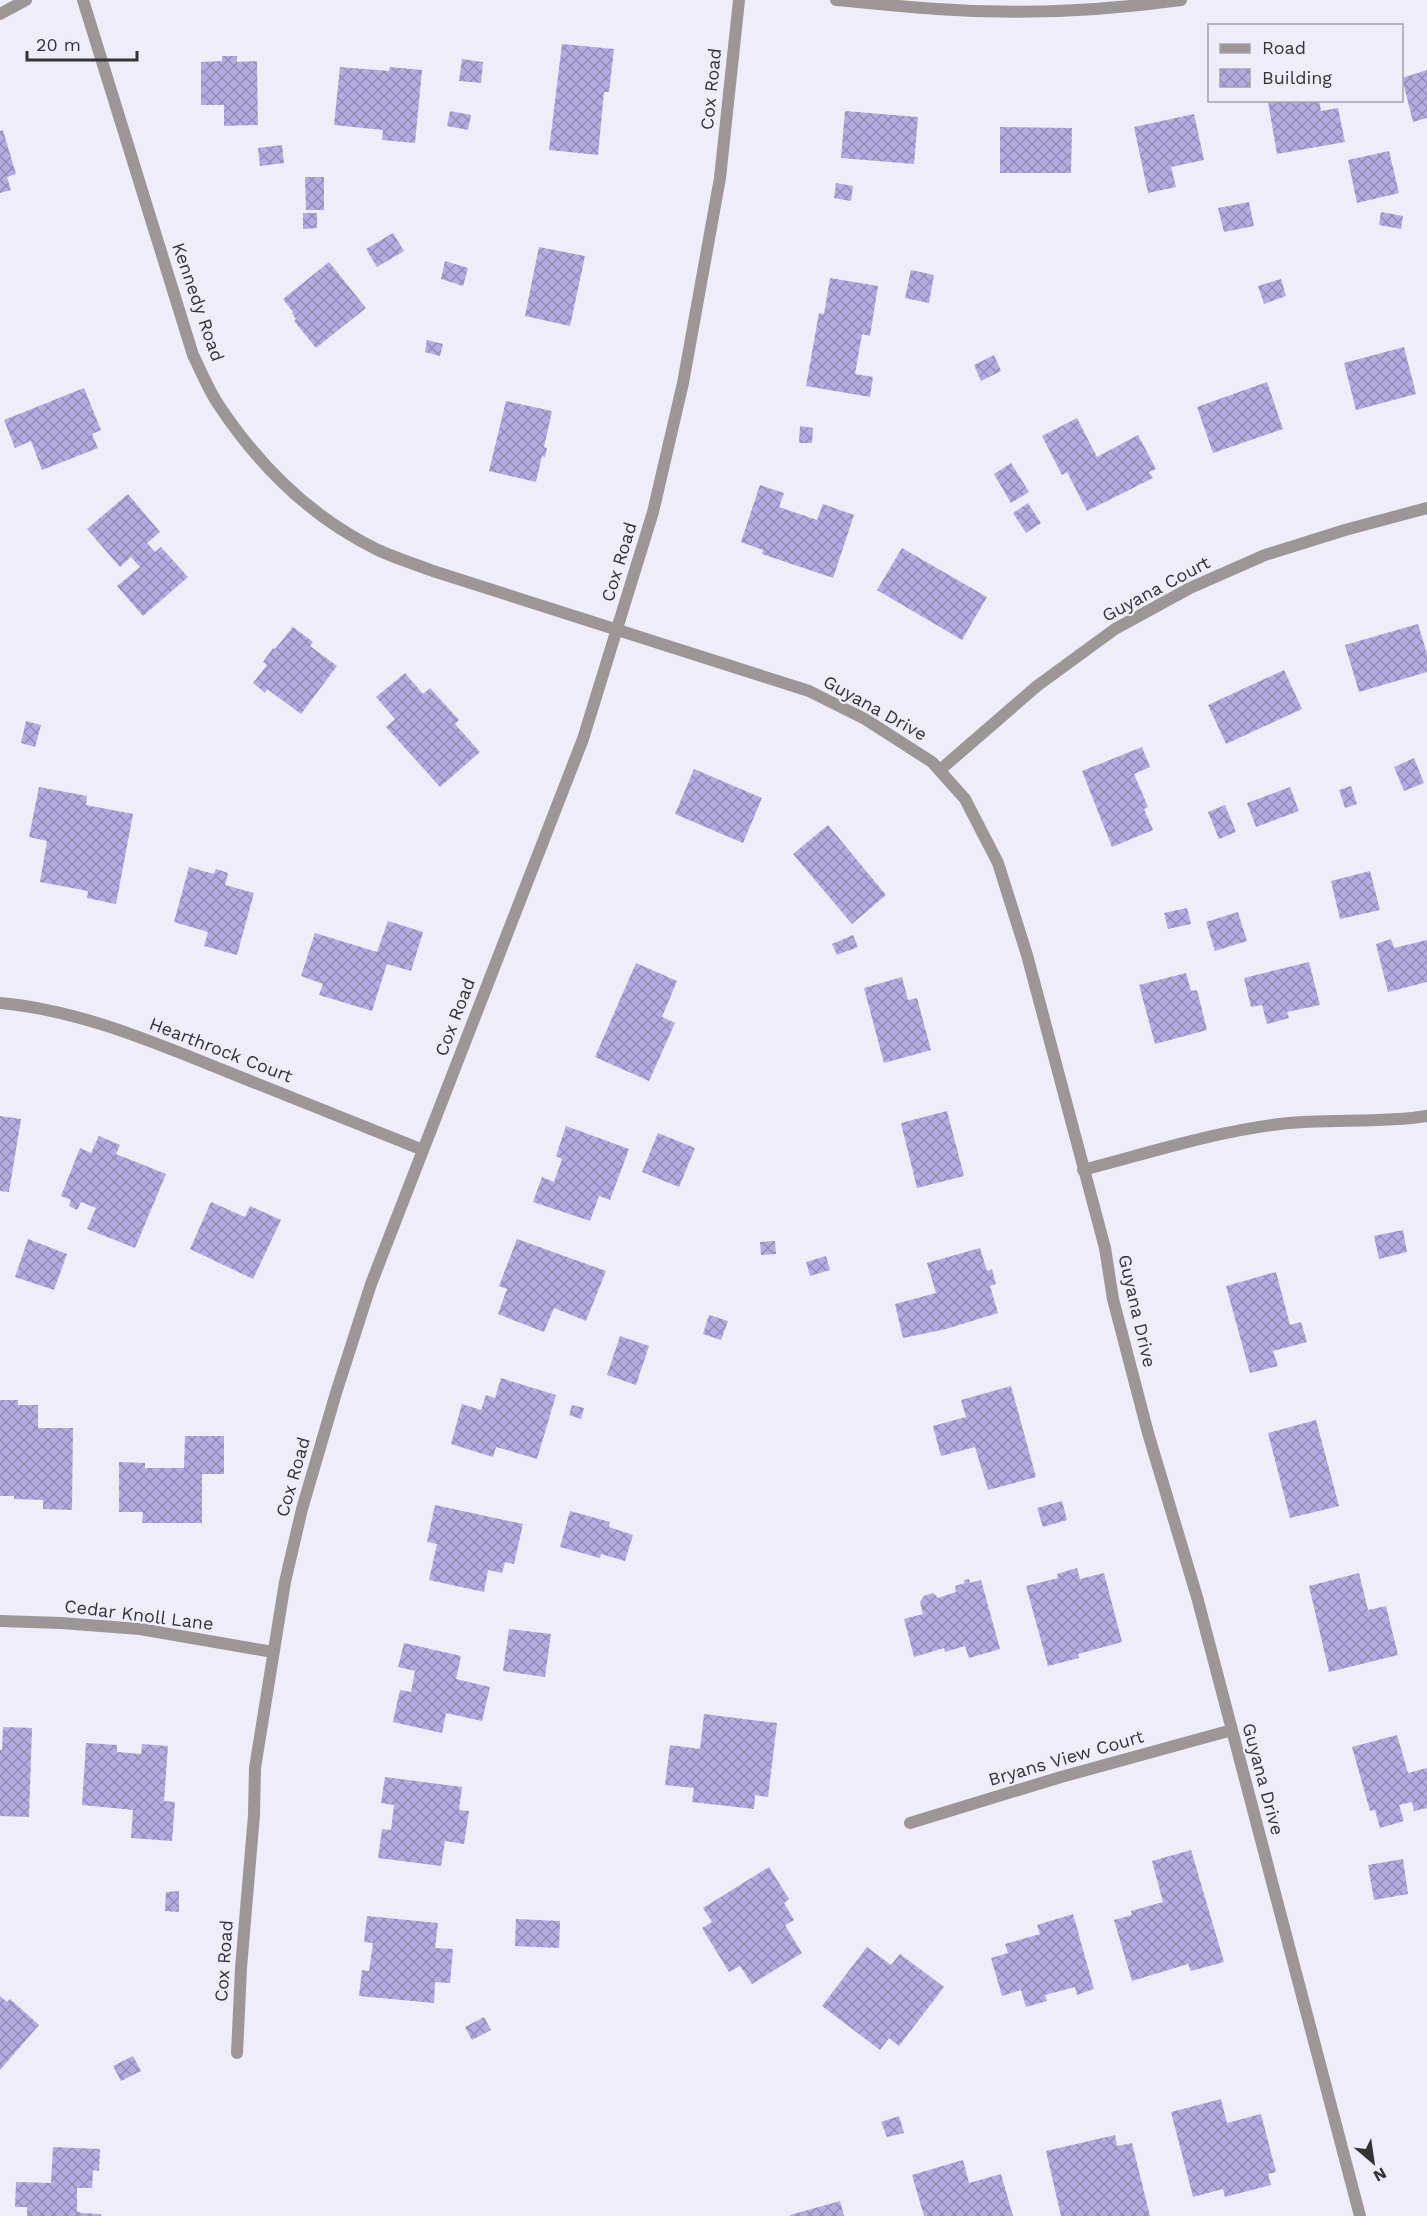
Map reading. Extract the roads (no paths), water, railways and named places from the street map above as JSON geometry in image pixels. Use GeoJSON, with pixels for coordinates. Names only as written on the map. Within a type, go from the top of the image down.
{"type":"FeatureCollection","features":[{"type":"Feature","properties":{"kind":"street"},"geometry":{"type":"LineString","coordinates":[[0,14],[26,0]]}},
{"type":"Feature","properties":{"kind":"street","name":"Kennedy Road"},"geometry":{"type":"LineString","coordinates":[[83,0],[193,355],[217,402],[260,461],[297,498],[338,527],[379,550],[433,571],[617,630]]}},
{"type":"Feature","properties":{"kind":"street","name":"Cox Road"},"geometry":{"type":"LineString","coordinates":[[237,2053],[241,1968],[254,1815],[255,1768],[285,1582],[302,1509],[371,1284],[583,739],[653,512],[683,383],[720,178],[739,0]]}},
{"type":"Feature","properties":{"kind":"street"},"geometry":{"type":"LineString","coordinates":[[836,0],[939,9],[1036,11],[1143,5],[1181,0]]}},
{"type":"Feature","properties":{"kind":"street","name":"Guyana Court"},"geometry":{"type":"LineString","coordinates":[[940,770],[1037,686],[1115,629],[1190,588],[1265,555],[1427,508]]}},
{"type":"Feature","properties":{"kind":"street","name":"Guyana Drive"},"geometry":{"type":"LineString","coordinates":[[617,630],[809,692],[866,719],[910,746],[940,770],[965,799],[998,863],[1027,955],[1105,1248],[1113,1299],[1148,1433],[1197,1597],[1360,2216]]}},
{"type":"Feature","properties":{"kind":"street","name":"Hearthrock Court"},"geometry":{"type":"LineString","coordinates":[[0,1003],[27,1005],[88,1020],[163,1046],[423,1150]]}},
{"type":"Feature","properties":{"kind":"street"},"geometry":{"type":"LineString","coordinates":[[1083,1170],[1208,1136],[1282,1124],[1404,1120],[1427,1116]]}},
{"type":"Feature","properties":{"kind":"street","name":"Cedar Knoll Lane"},"geometry":{"type":"LineString","coordinates":[[0,1621],[140,1629],[273,1652]]}},
{"type":"Feature","properties":{"kind":"street","name":"Bryans View Court"},"geometry":{"type":"LineString","coordinates":[[910,1824],[1061,1777],[1232,1730]]}}]}
